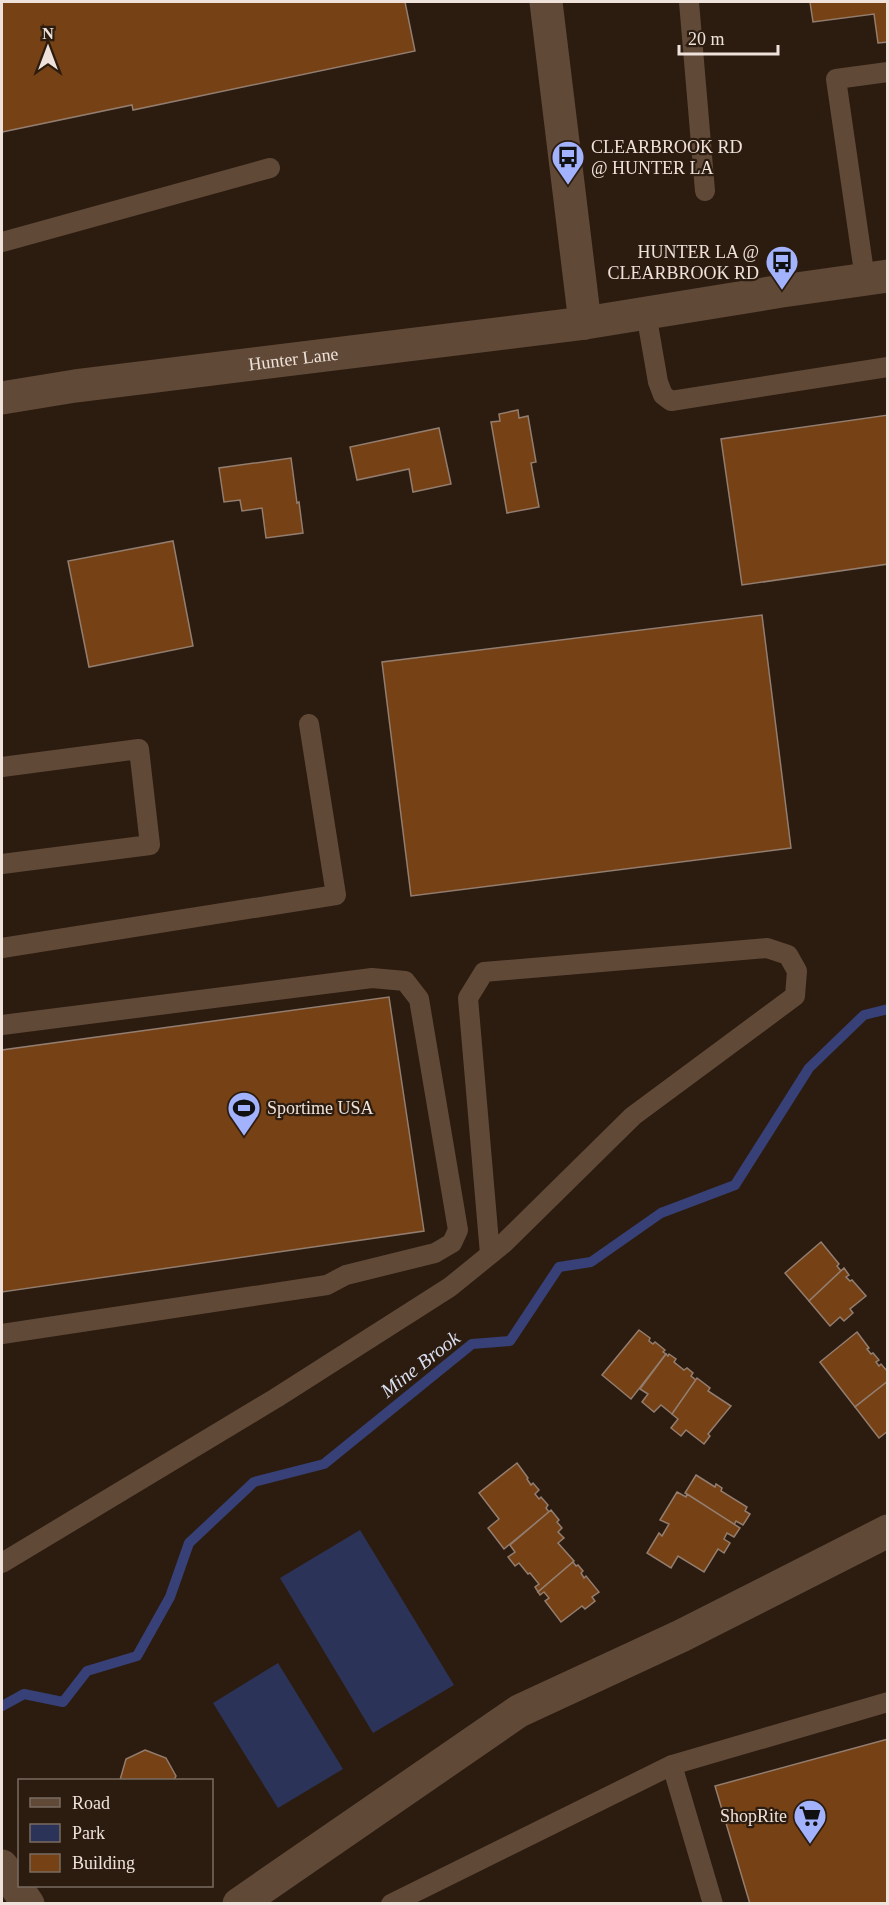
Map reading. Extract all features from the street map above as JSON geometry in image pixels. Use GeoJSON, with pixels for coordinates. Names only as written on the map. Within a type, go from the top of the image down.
{"type":"FeatureCollection","features":[{"type":"Feature","properties":{"kind":"street"},"geometry":{"type":"LineString","coordinates":[[546,2],[585,323]]}},
{"type":"Feature","properties":{"kind":"street","name":"Hunter Lane"},"geometry":{"type":"LineString","coordinates":[[2,398],[75,386],[585,323],[876,277]]}},
{"type":"Feature","properties":{"kind":"street"},"geometry":{"type":"LineString","coordinates":[[239,1904],[519,1712],[681,1636],[888,1531]]}},
{"type":"Feature","properties":{"kind":"street"},"geometry":{"type":"LineString","coordinates":[[2,1866],[28,1904]]}},
{"type":"Feature","properties":{"kind":"lane"},"geometry":{"type":"LineString","coordinates":[[689,2],[705,190]]}},
{"type":"Feature","properties":{"kind":"lane"},"geometry":{"type":"LineString","coordinates":[[876,277],[836,79],[888,72]]}},
{"type":"Feature","properties":{"kind":"lane"},"geometry":{"type":"LineString","coordinates":[[2,242],[270,168]]}},
{"type":"Feature","properties":{"kind":"lane"},"geometry":{"type":"LineString","coordinates":[[646,314],[658,382],[663,395],[671,401],[888,367]]}},
{"type":"Feature","properties":{"kind":"lane"},"geometry":{"type":"LineString","coordinates":[[2,948],[336,895],[309,724]]}},
{"type":"Feature","properties":{"kind":"lane"},"geometry":{"type":"LineString","coordinates":[[2,766],[139,749],[150,845],[2,864]]}},
{"type":"Feature","properties":{"kind":"lane"},"geometry":{"type":"LineString","coordinates":[[2,1563],[286,1392],[450,1287],[503,1244],[633,1116],[795,996],[798,971],[788,955],[767,948],[484,972],[468,998],[490,1254]]}},
{"type":"Feature","properties":{"kind":"lane"},"geometry":{"type":"LineString","coordinates":[[2,1025],[372,978],[405,981],[419,999],[458,1230],[452,1243],[435,1253],[346,1275],[327,1285],[2,1334]]}},
{"type":"Feature","properties":{"kind":"lane"},"geometry":{"type":"LineString","coordinates":[[391,1904],[672,1766],[888,1702]]}},
{"type":"Feature","properties":{"kind":"lane"},"geometry":{"type":"LineString","coordinates":[[672,1766],[713,1904]]}},
{"type":"Feature","properties":{"kind":"green space"},"geometry":{"type":"Polygon","coordinates":[[[360,1530],[454,1685],[373,1733],[280,1578],[360,1530]]]}},
{"type":"Feature","properties":{"kind":"green space"},"geometry":{"type":"Polygon","coordinates":[[[278,1663],[343,1769],[278,1808],[213,1703],[278,1663]]]}},
{"type":"Feature","properties":{"kind":"building"},"geometry":{"type":"Polygon","coordinates":[[[2,2],[405,2],[415,51],[133,110],[132,105],[2,132],[2,2]]]}},
{"type":"Feature","properties":{"kind":"building"},"geometry":{"type":"Polygon","coordinates":[[[810,2],[888,2],[888,42],[878,43],[874,14],[813,22],[810,2]]]}},
{"type":"Feature","properties":{"kind":"building"},"geometry":{"type":"Polygon","coordinates":[[[518,410],[519,418],[528,416],[536,462],[531,463],[539,507],[507,513],[491,422],[500,421],[499,414],[518,410]]]}},
{"type":"Feature","properties":{"kind":"building"},"geometry":{"type":"Polygon","coordinates":[[[888,415],[888,564],[742,585],[721,439],[888,415]]]}},
{"type":"Feature","properties":{"kind":"building"},"geometry":{"type":"Polygon","coordinates":[[[439,428],[451,484],[413,492],[409,469],[357,480],[350,447],[439,428]]]}},
{"type":"Feature","properties":{"kind":"building"},"geometry":{"type":"Polygon","coordinates":[[[291,458],[303,533],[266,538],[262,508],[242,511],[240,500],[224,502],[219,468],[291,458]]]}},
{"type":"Feature","properties":{"kind":"building"},"geometry":{"type":"Polygon","coordinates":[[[173,541],[193,646],[89,667],[68,561],[173,541]]]}},
{"type":"Feature","properties":{"kind":"building"},"geometry":{"type":"Polygon","coordinates":[[[762,615],[791,848],[411,896],[382,662],[762,615]]]}},
{"type":"Feature","properties":{"kind":"building"},"geometry":{"type":"Polygon","coordinates":[[[389,997],[424,1231],[2,1292],[2,1050],[389,997]]]}},
{"type":"Feature","properties":{"kind":"building"},"geometry":{"type":"Polygon","coordinates":[[[821,1242],[839,1264],[837,1266],[841,1271],[809,1301],[785,1273],[821,1242]]]}},
{"type":"Feature","properties":{"kind":"building"},"geometry":{"type":"Polygon","coordinates":[[[844,1268],[849,1275],[846,1277],[852,1280],[866,1296],[850,1309],[853,1313],[844,1321],[840,1317],[830,1326],[809,1301],[844,1268]]]}},
{"type":"Feature","properties":{"kind":"building"},"geometry":{"type":"Polygon","coordinates":[[[639,1330],[650,1338],[649,1341],[653,1344],[655,1342],[665,1350],[663,1352],[666,1354],[631,1399],[602,1375],[639,1330]]]}},
{"type":"Feature","properties":{"kind":"building"},"geometry":{"type":"Polygon","coordinates":[[[857,1332],[869,1348],[867,1349],[879,1360],[876,1362],[879,1366],[881,1364],[888,1372],[888,1381],[855,1407],[820,1362],[857,1332]]]}},
{"type":"Feature","properties":{"kind":"building"},"geometry":{"type":"Polygon","coordinates":[[[666,1354],[676,1359],[674,1362],[684,1370],[687,1368],[693,1373],[691,1376],[696,1380],[672,1414],[661,1405],[654,1412],[642,1402],[648,1394],[640,1389],[666,1354]]]}},
{"type":"Feature","properties":{"kind":"building"},"geometry":{"type":"Polygon","coordinates":[[[697,1378],[710,1388],[708,1391],[731,1406],[708,1434],[710,1436],[704,1444],[686,1430],[681,1436],[671,1428],[678,1419],[672,1414],[697,1378]]]}},
{"type":"Feature","properties":{"kind":"building"},"geometry":{"type":"Polygon","coordinates":[[[888,1381],[888,1431],[879,1438],[855,1407],[888,1381]]]}},
{"type":"Feature","properties":{"kind":"building"},"geometry":{"type":"Polygon","coordinates":[[[517,1463],[531,1485],[533,1483],[539,1490],[535,1494],[548,1505],[546,1508],[549,1512],[504,1549],[488,1528],[499,1519],[479,1493],[517,1463]]]}},
{"type":"Feature","properties":{"kind":"building"},"geometry":{"type":"Polygon","coordinates":[[[696,1475],[715,1487],[716,1484],[722,1488],[721,1491],[747,1507],[745,1511],[750,1514],[743,1525],[736,1521],[734,1525],[685,1493],[696,1475]]]}},
{"type":"Feature","properties":{"kind":"building"},"geometry":{"type":"Polygon","coordinates":[[[677,1492],[686,1497],[687,1494],[740,1528],[734,1537],[727,1533],[724,1539],[730,1543],[724,1553],[718,1549],[704,1572],[678,1556],[671,1568],[647,1553],[659,1533],[662,1536],[669,1524],[660,1520],[677,1492]]]}},
{"type":"Feature","properties":{"kind":"building"},"geometry":{"type":"Polygon","coordinates":[[[551,1510],[562,1528],[558,1532],[564,1538],[558,1543],[574,1561],[538,1592],[535,1587],[539,1584],[530,1573],[528,1574],[519,1563],[515,1566],[508,1557],[515,1552],[510,1545],[551,1510]]]}},
{"type":"Feature","properties":{"kind":"building"},"geometry":{"type":"Polygon","coordinates":[[[573,1562],[583,1571],[581,1573],[584,1578],[586,1576],[599,1592],[592,1597],[595,1601],[585,1609],[582,1606],[561,1622],[545,1601],[549,1598],[544,1592],[540,1595],[538,1592],[573,1562]]]}},
{"type":"Feature","properties":{"kind":"building","name":"ShopRite"},"geometry":{"type":"Polygon","coordinates":[[[888,1739],[888,1904],[750,1904],[715,1786],[888,1739]]]}},
{"type":"Feature","properties":{"kind":"building"},"geometry":{"type":"Polygon","coordinates":[[[145,1750],[166,1758],[176,1776],[174,1779],[120,1779],[126,1759],[145,1750]]]}},
{"type":"Feature","properties":{"kind":"waterway","name":"Mine Brook"},"geometry":{"type":"LineString","coordinates":[[2,1706],[24,1694],[63,1702],[87,1671],[137,1656],[170,1597],[189,1543],[254,1482],[324,1464],[472,1344],[510,1341],[559,1267],[591,1262],[661,1213],[735,1185],[809,1068],[864,1015],[888,1009]]}},
{"type":"Feature","properties":{"kind":"place","name":"CLEARBROOK RD @ HUNTER LA"},"geometry":{"type":"Point","coordinates":[568,186]}},
{"type":"Feature","properties":{"kind":"place","name":"HUNTER LA @ CLEARBROOK RD"},"geometry":{"type":"Point","coordinates":[782,291]}},
{"type":"Feature","properties":{"kind":"place","name":"Sportime USA"},"geometry":{"type":"Point","coordinates":[244,1137]}},
{"type":"Feature","properties":{"kind":"place","name":"ShopRite"},"geometry":{"type":"Point","coordinates":[810,1845]}}]}
